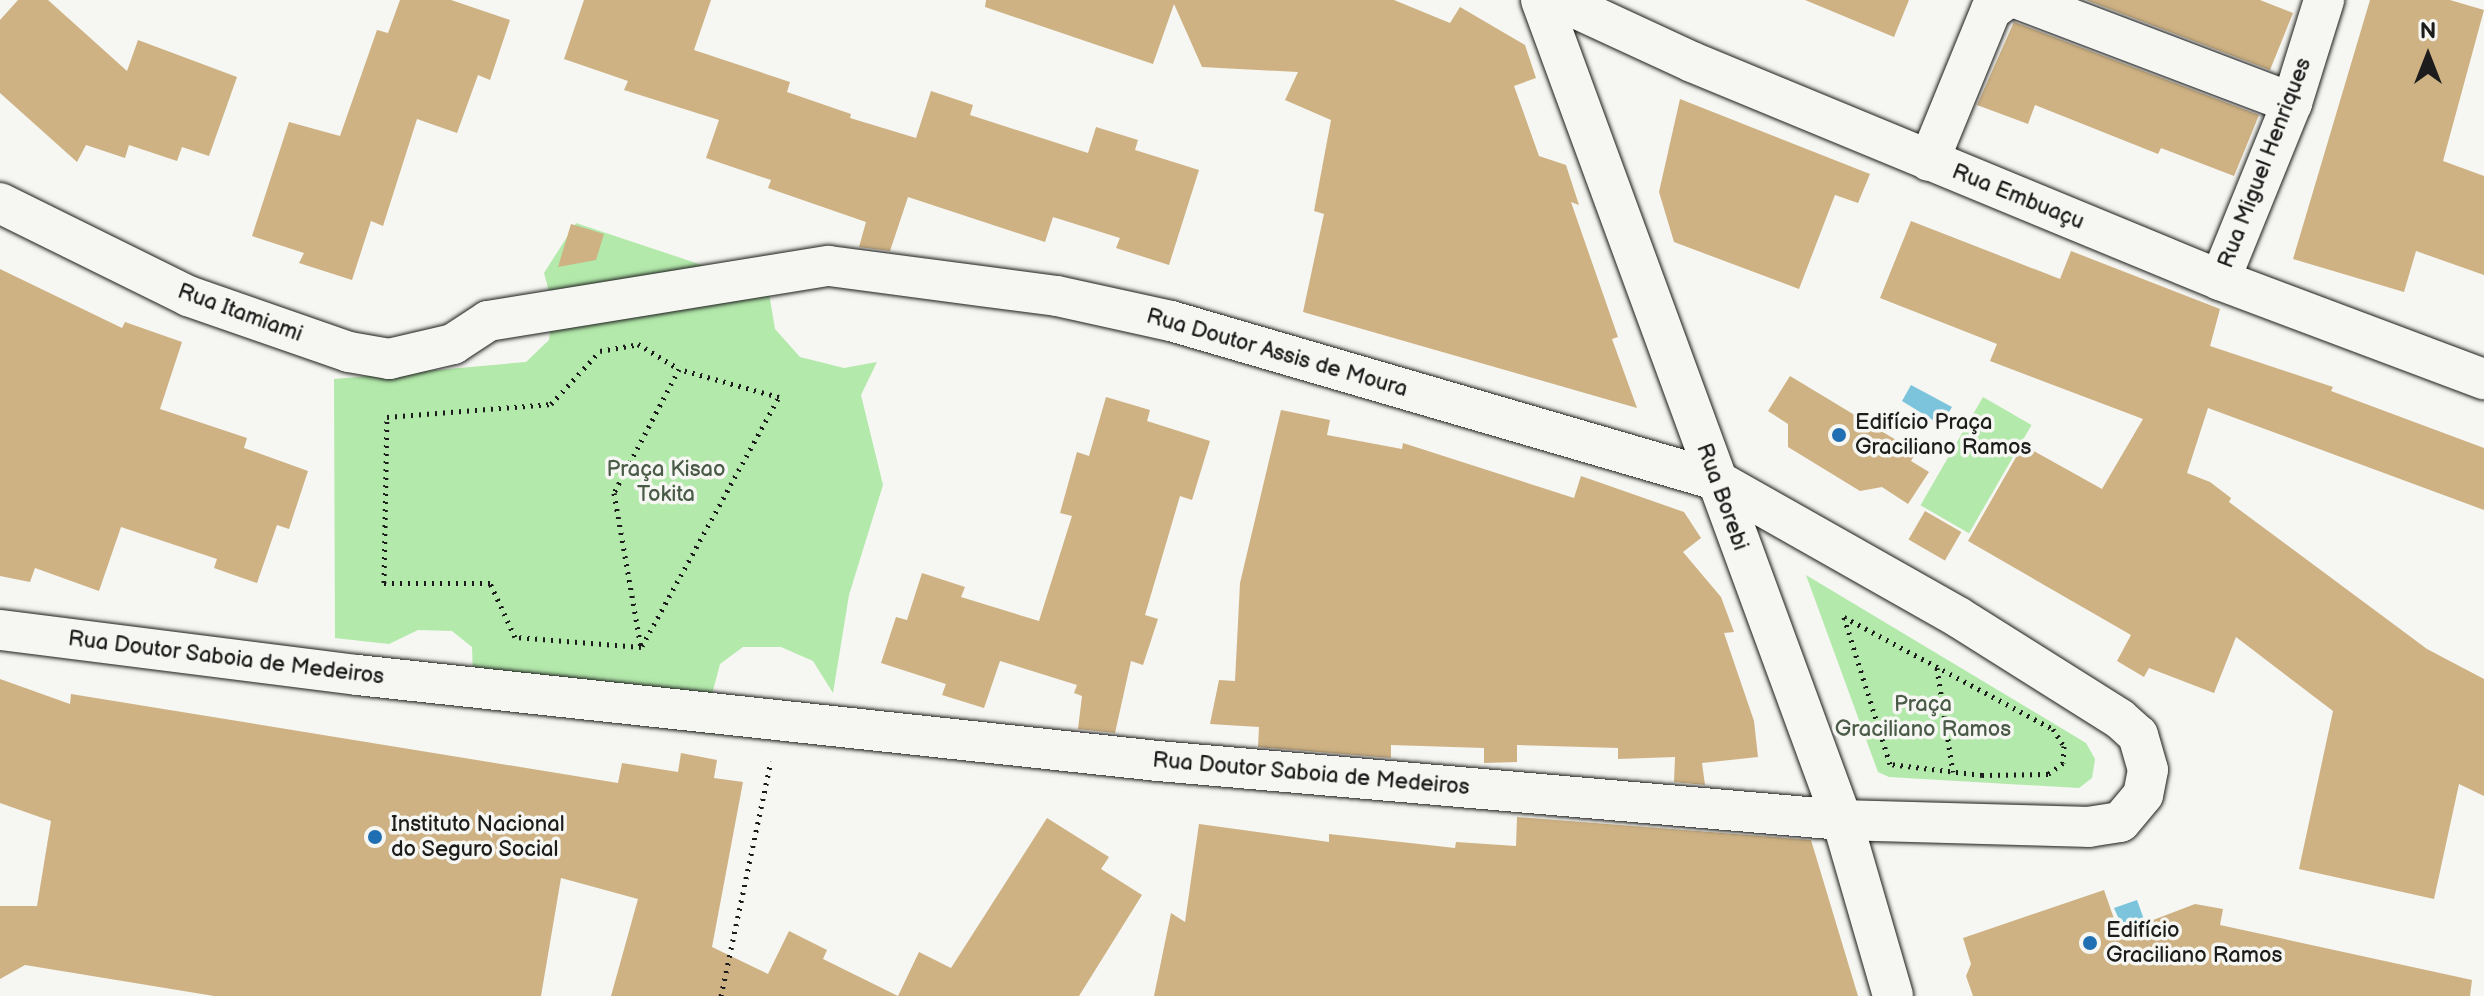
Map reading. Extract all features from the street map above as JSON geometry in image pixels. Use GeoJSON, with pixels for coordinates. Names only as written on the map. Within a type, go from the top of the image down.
{"type":"FeatureCollection","features":[{"type":"Feature","properties":{"kind":"street","name":"Rua Borebi"},"geometry":{"type":"LineString","coordinates":[[1541,0],[1842,820],[1893,996]]}},
{"type":"Feature","properties":{"kind":"street","name":"Rua Embuaçu"},"geometry":{"type":"LineString","coordinates":[[1558,0],[1929,161],[2220,280],[2484,379]]}},
{"type":"Feature","properties":{"kind":"street"},"geometry":{"type":"LineString","coordinates":[[1929,161],[1991,10],[2005,0]]}},
{"type":"Feature","properties":{"kind":"street"},"geometry":{"type":"LineString","coordinates":[[2021,0],[2292,103]]}},
{"type":"Feature","properties":{"kind":"street","name":"Rua Miguel Henriques"},"geometry":{"type":"LineString","coordinates":[[2220,280],[2292,103],[2324,0]]}},
{"type":"Feature","properties":{"kind":"street","name":"Rua Itamiami"},"geometry":{"type":"LineString","coordinates":[[0,203],[188,296],[349,352],[389,359],[420,354],[453,344],[488,321]]}},
{"type":"Feature","properties":{"kind":"street","name":"Rua Doutor Assis de Moura"},"geometry":{"type":"LineString","coordinates":[[488,321],[829,266],[1057,296],[1171,321],[1716,480]]}},
{"type":"Feature","properties":{"kind":"street"},"geometry":{"type":"LineString","coordinates":[[1716,480],[1790,519],[2090,699],[2138,735],[2145,752],[2143,795],[2120,822],[2089,827],[1842,820]]}},
{"type":"Feature","properties":{"kind":"street","name":"Rua Doutor Saboia de Medeiros"},"geometry":{"type":"LineString","coordinates":[[0,630],[453,684],[780,717],[1158,761],[1842,820]]}},
{"type":"Feature","properties":{"kind":"path"},"geometry":{"type":"LineString","coordinates":[[638,344],[679,369],[779,397],[641,647],[515,637],[490,583],[384,583],[387,417],[551,404],[600,351],[638,344]]}},
{"type":"Feature","properties":{"kind":"path"},"geometry":{"type":"LineString","coordinates":[[641,647],[614,493],[679,369]]}},
{"type":"Feature","properties":{"kind":"path"},"geometry":{"type":"LineString","coordinates":[[1844,617],[1937,667],[2053,729],[2064,746],[2063,763],[2048,774],[1953,772],[1890,764],[1844,617]]}},
{"type":"Feature","properties":{"kind":"path"},"geometry":{"type":"LineString","coordinates":[[1937,667],[1953,772]]}},
{"type":"Feature","properties":{"kind":"path"},"geometry":{"type":"LineString","coordinates":[[721,996],[780,717]]}},
{"type":"Feature","properties":{"kind":"green space","name":"Praça Kisao Tokita"},"geometry":{"type":"Polygon","coordinates":[[[576,223],[768,287],[775,329],[800,357],[844,368],[877,362],[861,395],[883,485],[849,595],[833,693],[813,661],[781,647],[743,647],[720,664],[710,702],[719,735],[474,705],[472,647],[452,631],[418,630],[389,644],[335,638],[334,379],[526,362],[549,340],[553,307],[544,273],[576,223]]]}},
{"type":"Feature","properties":{"kind":"green space"},"geometry":{"type":"Polygon","coordinates":[[[1983,397],[2031,425],[1969,533],[1920,505],[1983,397]]]}},
{"type":"Feature","properties":{"kind":"green space","name":"Praça Graciliano Ramos"},"geometry":{"type":"Polygon","coordinates":[[[1806,575],[2086,743],[2095,759],[2092,778],[2079,788],[1889,777],[1878,772],[1806,575]]]}},
{"type":"Feature","properties":{"kind":"water"},"geometry":{"type":"Polygon","coordinates":[[[1911,385],[1952,407],[1941,425],[1902,401],[1911,385]]]}},
{"type":"Feature","properties":{"kind":"water"},"geometry":{"type":"Polygon","coordinates":[[[2137,900],[2156,953],[2127,937],[2114,908],[2137,900]]]}},
{"type":"Feature","properties":{"kind":"building"},"geometry":{"type":"Polygon","coordinates":[[[18,0],[48,0],[127,71],[138,40],[237,77],[209,156],[182,147],[177,161],[129,145],[125,158],[86,145],[77,162],[0,93],[0,20],[18,0]]]}},
{"type":"Feature","properties":{"kind":"building"},"geometry":{"type":"Polygon","coordinates":[[[400,0],[451,0],[510,20],[490,80],[478,75],[457,133],[417,119],[383,226],[371,221],[352,280],[299,263],[304,253],[252,236],[289,122],[340,136],[377,30],[388,33],[400,0]]]}},
{"type":"Feature","properties":{"kind":"building"},"geometry":{"type":"Polygon","coordinates":[[[584,0],[711,0],[694,50],[790,82],[787,92],[851,114],[850,118],[916,138],[931,91],[973,105],[970,115],[1088,153],[1096,127],[1138,140],[1135,150],[1199,170],[1169,265],[1116,248],[1120,238],[1053,217],[1045,242],[908,197],[890,251],[859,247],[866,222],[768,188],[771,180],[706,158],[719,120],[624,90],[628,81],[564,59],[584,0]]]}},
{"type":"Feature","properties":{"kind":"building"},"geometry":{"type":"Polygon","coordinates":[[[986,0],[1394,0],[1450,23],[1460,7],[1525,45],[1536,78],[1514,86],[1539,156],[1566,165],[1579,205],[1571,202],[1618,337],[1612,339],[1637,408],[1303,312],[1324,214],[1314,211],[1331,120],[1285,100],[1298,72],[1202,67],[1174,4],[1153,64],[985,7],[986,0]]]}},
{"type":"Feature","properties":{"kind":"building"},"geometry":{"type":"Polygon","coordinates":[[[1805,0],[1909,0],[1894,37],[1805,0]]]}},
{"type":"Feature","properties":{"kind":"building"},"geometry":{"type":"Polygon","coordinates":[[[2086,0],[2260,0],[2293,13],[2270,70],[2086,0]]]}},
{"type":"Feature","properties":{"kind":"building"},"geometry":{"type":"Polygon","coordinates":[[[2370,0],[2450,0],[2484,10],[2443,161],[2484,176],[2484,275],[2416,251],[2404,292],[2293,259],[2370,0]]]}},
{"type":"Feature","properties":{"kind":"building"},"geometry":{"type":"Polygon","coordinates":[[[2014,22],[2259,115],[2234,176],[2161,148],[2158,154],[2035,105],[2028,124],[1977,105],[2014,22]]]}},
{"type":"Feature","properties":{"kind":"building"},"geometry":{"type":"Polygon","coordinates":[[[1680,99],[1870,174],[1858,203],[1835,195],[1799,289],[1674,242],[1659,192],[1680,99]]]}},
{"type":"Feature","properties":{"kind":"building"},"geometry":{"type":"Polygon","coordinates":[[[1911,221],[2060,279],[2071,251],[2220,309],[2210,346],[2333,387],[2331,391],[2484,448],[2484,510],[2208,408],[2187,473],[2210,482],[2231,498],[2229,502],[2427,649],[2484,679],[2484,796],[2459,784],[2434,899],[2299,869],[2333,711],[2236,637],[2214,693],[2149,668],[2144,677],[2117,661],[2131,635],[1968,541],[2023,445],[2102,489],[2143,419],[1990,361],[1997,344],[1880,298],[1911,221]]]}},
{"type":"Feature","properties":{"kind":"building"},"geometry":{"type":"Polygon","coordinates":[[[571,224],[604,234],[596,260],[558,267],[571,224]]]}},
{"type":"Feature","properties":{"kind":"building"},"geometry":{"type":"Polygon","coordinates":[[[0,269],[122,328],[125,322],[182,342],[160,409],[247,438],[244,448],[308,471],[289,529],[277,525],[257,583],[214,568],[217,559],[121,527],[99,591],[35,568],[30,582],[0,576],[0,269]]]}},
{"type":"Feature","properties":{"kind":"building","name":"Edifício Praça Graciliano Ramos"},"geometry":{"type":"Polygon","coordinates":[[[1790,376],[1916,452],[1911,461],[1929,472],[1908,504],[1882,487],[1860,491],[1788,447],[1788,424],[1768,411],[1790,376]]]}},
{"type":"Feature","properties":{"kind":"building"},"geometry":{"type":"Polygon","coordinates":[[[1106,397],[1150,410],[1147,421],[1210,441],[1192,500],[1180,496],[1145,615],[1158,619],[1143,665],[1131,661],[1115,733],[1078,729],[1082,696],[1074,693],[1077,685],[1000,661],[984,708],[942,695],[946,684],[881,663],[896,617],[907,620],[922,573],[965,587],[961,597],[1039,621],[1072,516],[1060,513],[1077,452],[1089,456],[1106,397]]]}},
{"type":"Feature","properties":{"kind":"building"},"geometry":{"type":"Polygon","coordinates":[[[1281,410],[1330,420],[1327,435],[1402,449],[1403,443],[1574,498],[1581,476],[1684,512],[1701,538],[1683,552],[1721,597],[1734,632],[1724,633],[1754,721],[1758,757],[1702,763],[1705,785],[1674,782],[1675,757],[1618,759],[1618,748],[1517,745],[1517,762],[1484,763],[1484,748],[1391,745],[1391,758],[1258,747],[1259,727],[1210,724],[1219,680],[1235,681],[1240,583],[1281,410]]]}},
{"type":"Feature","properties":{"kind":"building"},"geometry":{"type":"Polygon","coordinates":[[[1925,511],[1961,532],[1945,561],[1908,540],[1925,511]]]}},
{"type":"Feature","properties":{"kind":"building","name":"Instituto Nacional do Seguro Social"},"geometry":{"type":"Polygon","coordinates":[[[0,679],[70,704],[71,694],[618,783],[622,763],[678,772],[681,753],[717,760],[714,778],[743,782],[712,947],[768,974],[789,931],[827,950],[823,959],[898,996],[611,996],[638,899],[561,878],[541,996],[214,996],[25,965],[0,979],[0,906],[37,906],[51,821],[0,803],[0,679]]]}},
{"type":"Feature","properties":{"kind":"building"},"geometry":{"type":"Polygon","coordinates":[[[1517,817],[1811,840],[1858,996],[1154,996],[1171,913],[1185,922],[1199,824],[1329,842],[1329,834],[1455,848],[1456,842],[1516,846],[1517,817]]]}},
{"type":"Feature","properties":{"kind":"building"},"geometry":{"type":"Polygon","coordinates":[[[1047,818],[1109,857],[1101,869],[1142,895],[1079,996],[898,996],[919,952],[951,968],[1047,818]]]}},
{"type":"Feature","properties":{"kind":"building"},"geometry":{"type":"Polygon","coordinates":[[[2104,890],[2119,933],[2195,904],[2223,909],[2220,925],[2472,980],[2470,996],[1973,996],[1966,976],[1971,964],[1963,938],[2104,890]]]}},
{"type":"Feature","properties":{"kind":"place","name":"Edifício Praça Graciliano Ramos"},"geometry":{"type":"Point","coordinates":[1839,435]}},
{"type":"Feature","properties":{"kind":"place","name":"Instituto Nacional do Seguro Social"},"geometry":{"type":"Point","coordinates":[375,837]}},
{"type":"Feature","properties":{"kind":"place","name":"Edifício Graciliano Ramos"},"geometry":{"type":"Point","coordinates":[2090,943]}}]}
